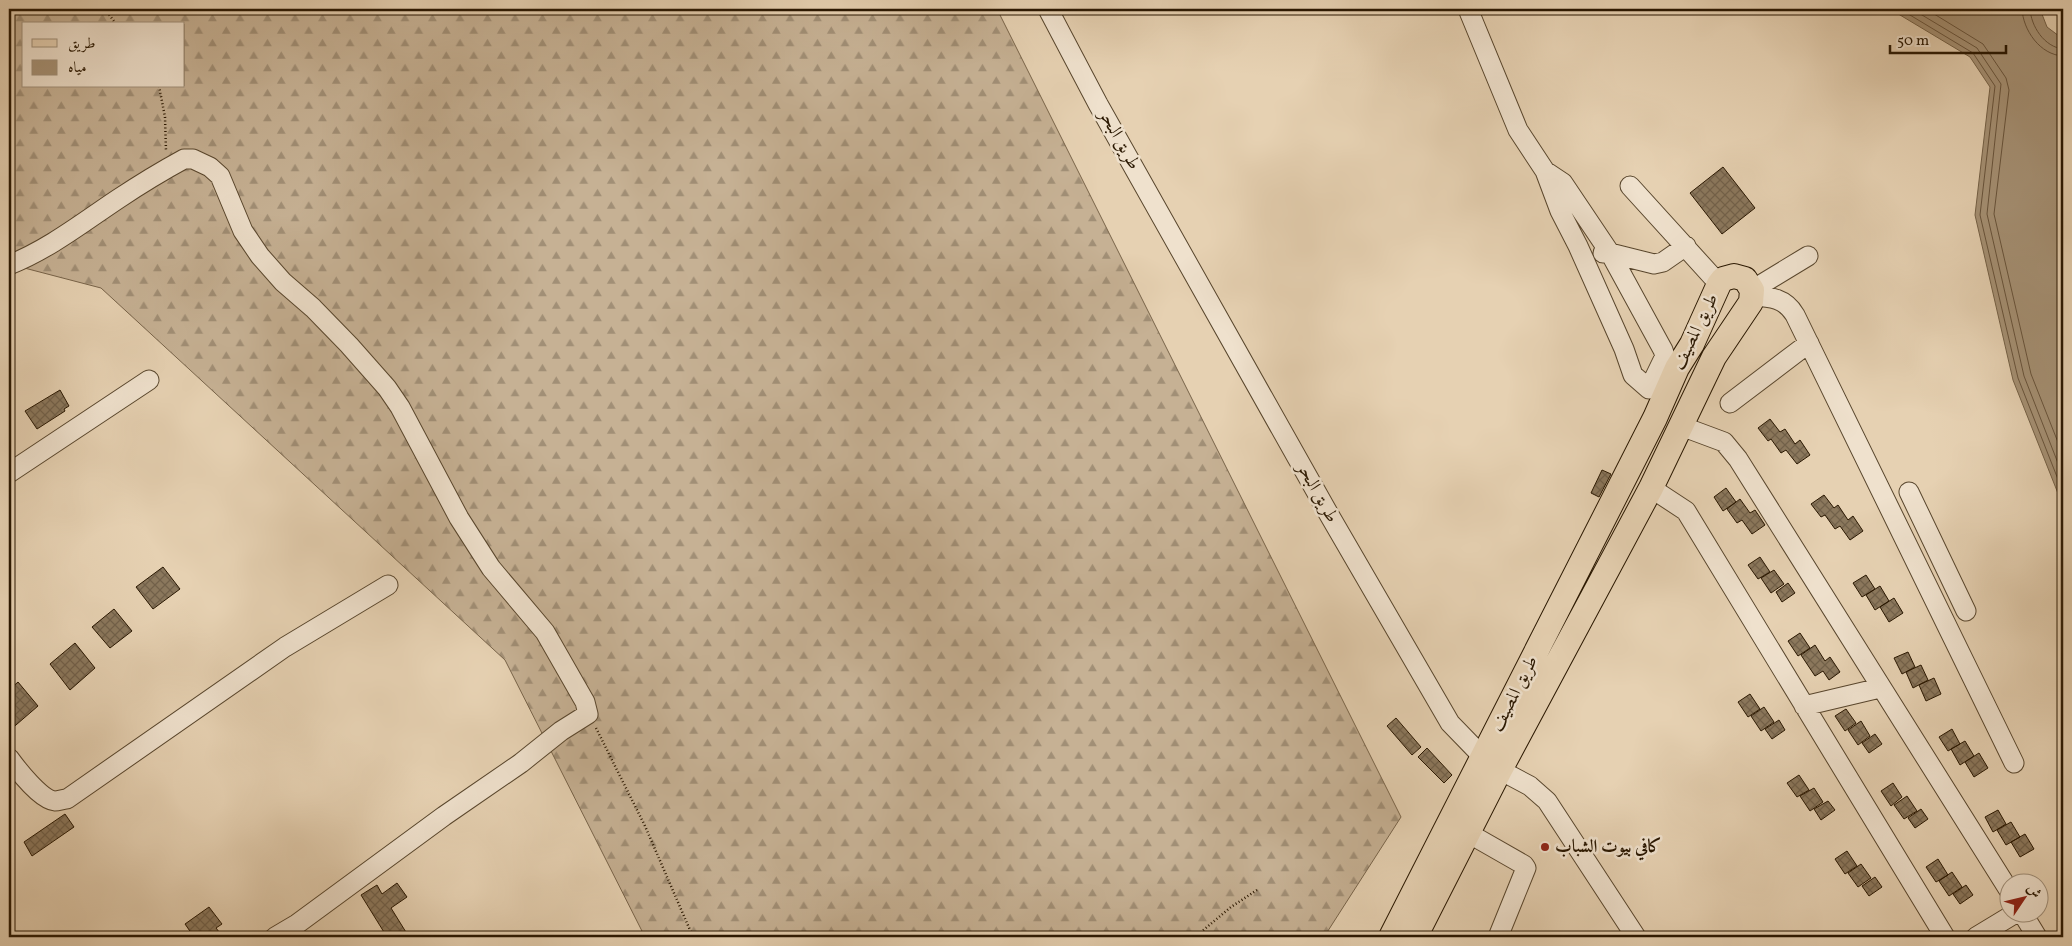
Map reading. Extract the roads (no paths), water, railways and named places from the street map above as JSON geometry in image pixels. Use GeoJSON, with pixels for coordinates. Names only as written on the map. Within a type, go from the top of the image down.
{"type":"FeatureCollection","features":[{"type":"Feature","properties":{"kind":"main road","name":"طريق المصيف"},"geometry":{"type":"LineString","coordinates":[[1391,937],[1492,763],[1651,488],[1714,357],[1751,302],[1752,293],[1746,279],[1734,276],[1723,279],[1719,284],[1692,344],[1677,368],[1492,763],[1468,833],[1415,937]]}},
{"type":"Feature","properties":{"kind":"main road"},"geometry":{"type":"LineString","coordinates":[[1692,344],[1714,357]]}},
{"type":"Feature","properties":{"kind":"main road"},"geometry":{"type":"LineString","coordinates":[[1677,368],[1701,383]]}},
{"type":"Feature","properties":{"kind":"street","name":"طريق البحر"},"geometry":{"type":"LineString","coordinates":[[1048,9],[1098,104],[1347,545],[1450,722],[1492,763],[1530,786],[1547,801],[1636,937]]}},
{"type":"Feature","properties":{"kind":"street"},"geometry":{"type":"LineString","coordinates":[[1468,9],[1518,130],[1545,171],[1560,211],[1624,349],[1632,375],[1649,389],[1664,359],[1665,353],[1610,253],[1563,183],[1545,171]]}},
{"type":"Feature","properties":{"kind":"street"},"geometry":{"type":"LineString","coordinates":[[9,265],[29,257],[62,238],[118,199],[184,158],[193,158],[210,167],[220,176],[243,230],[260,256],[283,282],[313,308],[349,344],[388,388],[459,518],[491,568],[545,632],[585,702],[588,714],[561,731],[521,763],[444,816],[297,924],[275,937]]}},
{"type":"Feature","properties":{"kind":"street"},"geometry":{"type":"LineString","coordinates":[[1630,186],[1719,284]]}},
{"type":"Feature","properties":{"kind":"street"},"geometry":{"type":"LineString","coordinates":[[1582,256],[1610,253],[1654,264],[1663,262],[1686,246]]}},
{"type":"Feature","properties":{"kind":"street"},"geometry":{"type":"LineString","coordinates":[[1752,293],[1808,256]]}},
{"type":"Feature","properties":{"kind":"street"},"geometry":{"type":"LineString","coordinates":[[1752,293],[1774,298],[1786,304],[1795,315],[2014,763]]}},
{"type":"Feature","properties":{"kind":"street"},"geometry":{"type":"LineString","coordinates":[[1730,403],[1809,343]]}},
{"type":"Feature","properties":{"kind":"street"},"geometry":{"type":"LineString","coordinates":[[9,473],[150,380]]}},
{"type":"Feature","properties":{"kind":"street"},"geometry":{"type":"LineString","coordinates":[[1681,426],[1724,442],[1733,453],[2000,876]]}},
{"type":"Feature","properties":{"kind":"street"},"geometry":{"type":"LineString","coordinates":[[1651,488],[1686,511],[1945,937]]}},
{"type":"Feature","properties":{"kind":"street"},"geometry":{"type":"LineString","coordinates":[[1894,516],[1913,499],[1962,603],[1937,605]]}},
{"type":"Feature","properties":{"kind":"street"},"geometry":{"type":"LineString","coordinates":[[9,758],[19,772],[44,795],[54,801],[67,799],[285,647],[388,585]]}},
{"type":"Feature","properties":{"kind":"street"},"geometry":{"type":"LineString","coordinates":[[1804,706],[1880,688]]}},
{"type":"Feature","properties":{"kind":"street"},"geometry":{"type":"LineString","coordinates":[[1468,833],[1524,864],[1526,868],[1498,937]]}},
{"type":"Feature","properties":{"kind":"street"},"geometry":{"type":"LineString","coordinates":[[1976,937],[2000,922]]}},
{"type":"Feature","properties":{"kind":"street"},"geometry":{"type":"LineString","coordinates":[[2029,924],[2037,937]]}},
{"type":"Feature","properties":{"kind":"water"},"geometry":{"type":"Polygon","coordinates":[[[1890,9],[2040,9],[2047,27],[2063,39],[2063,506],[2013,380],[1975,215],[1990,87],[1970,57],[1890,9]]]}},
{"type":"Feature","properties":{"kind":"place","name":"كافي بيوت الشباب"},"geometry":{"type":"Point","coordinates":[1545,847]}}]}
